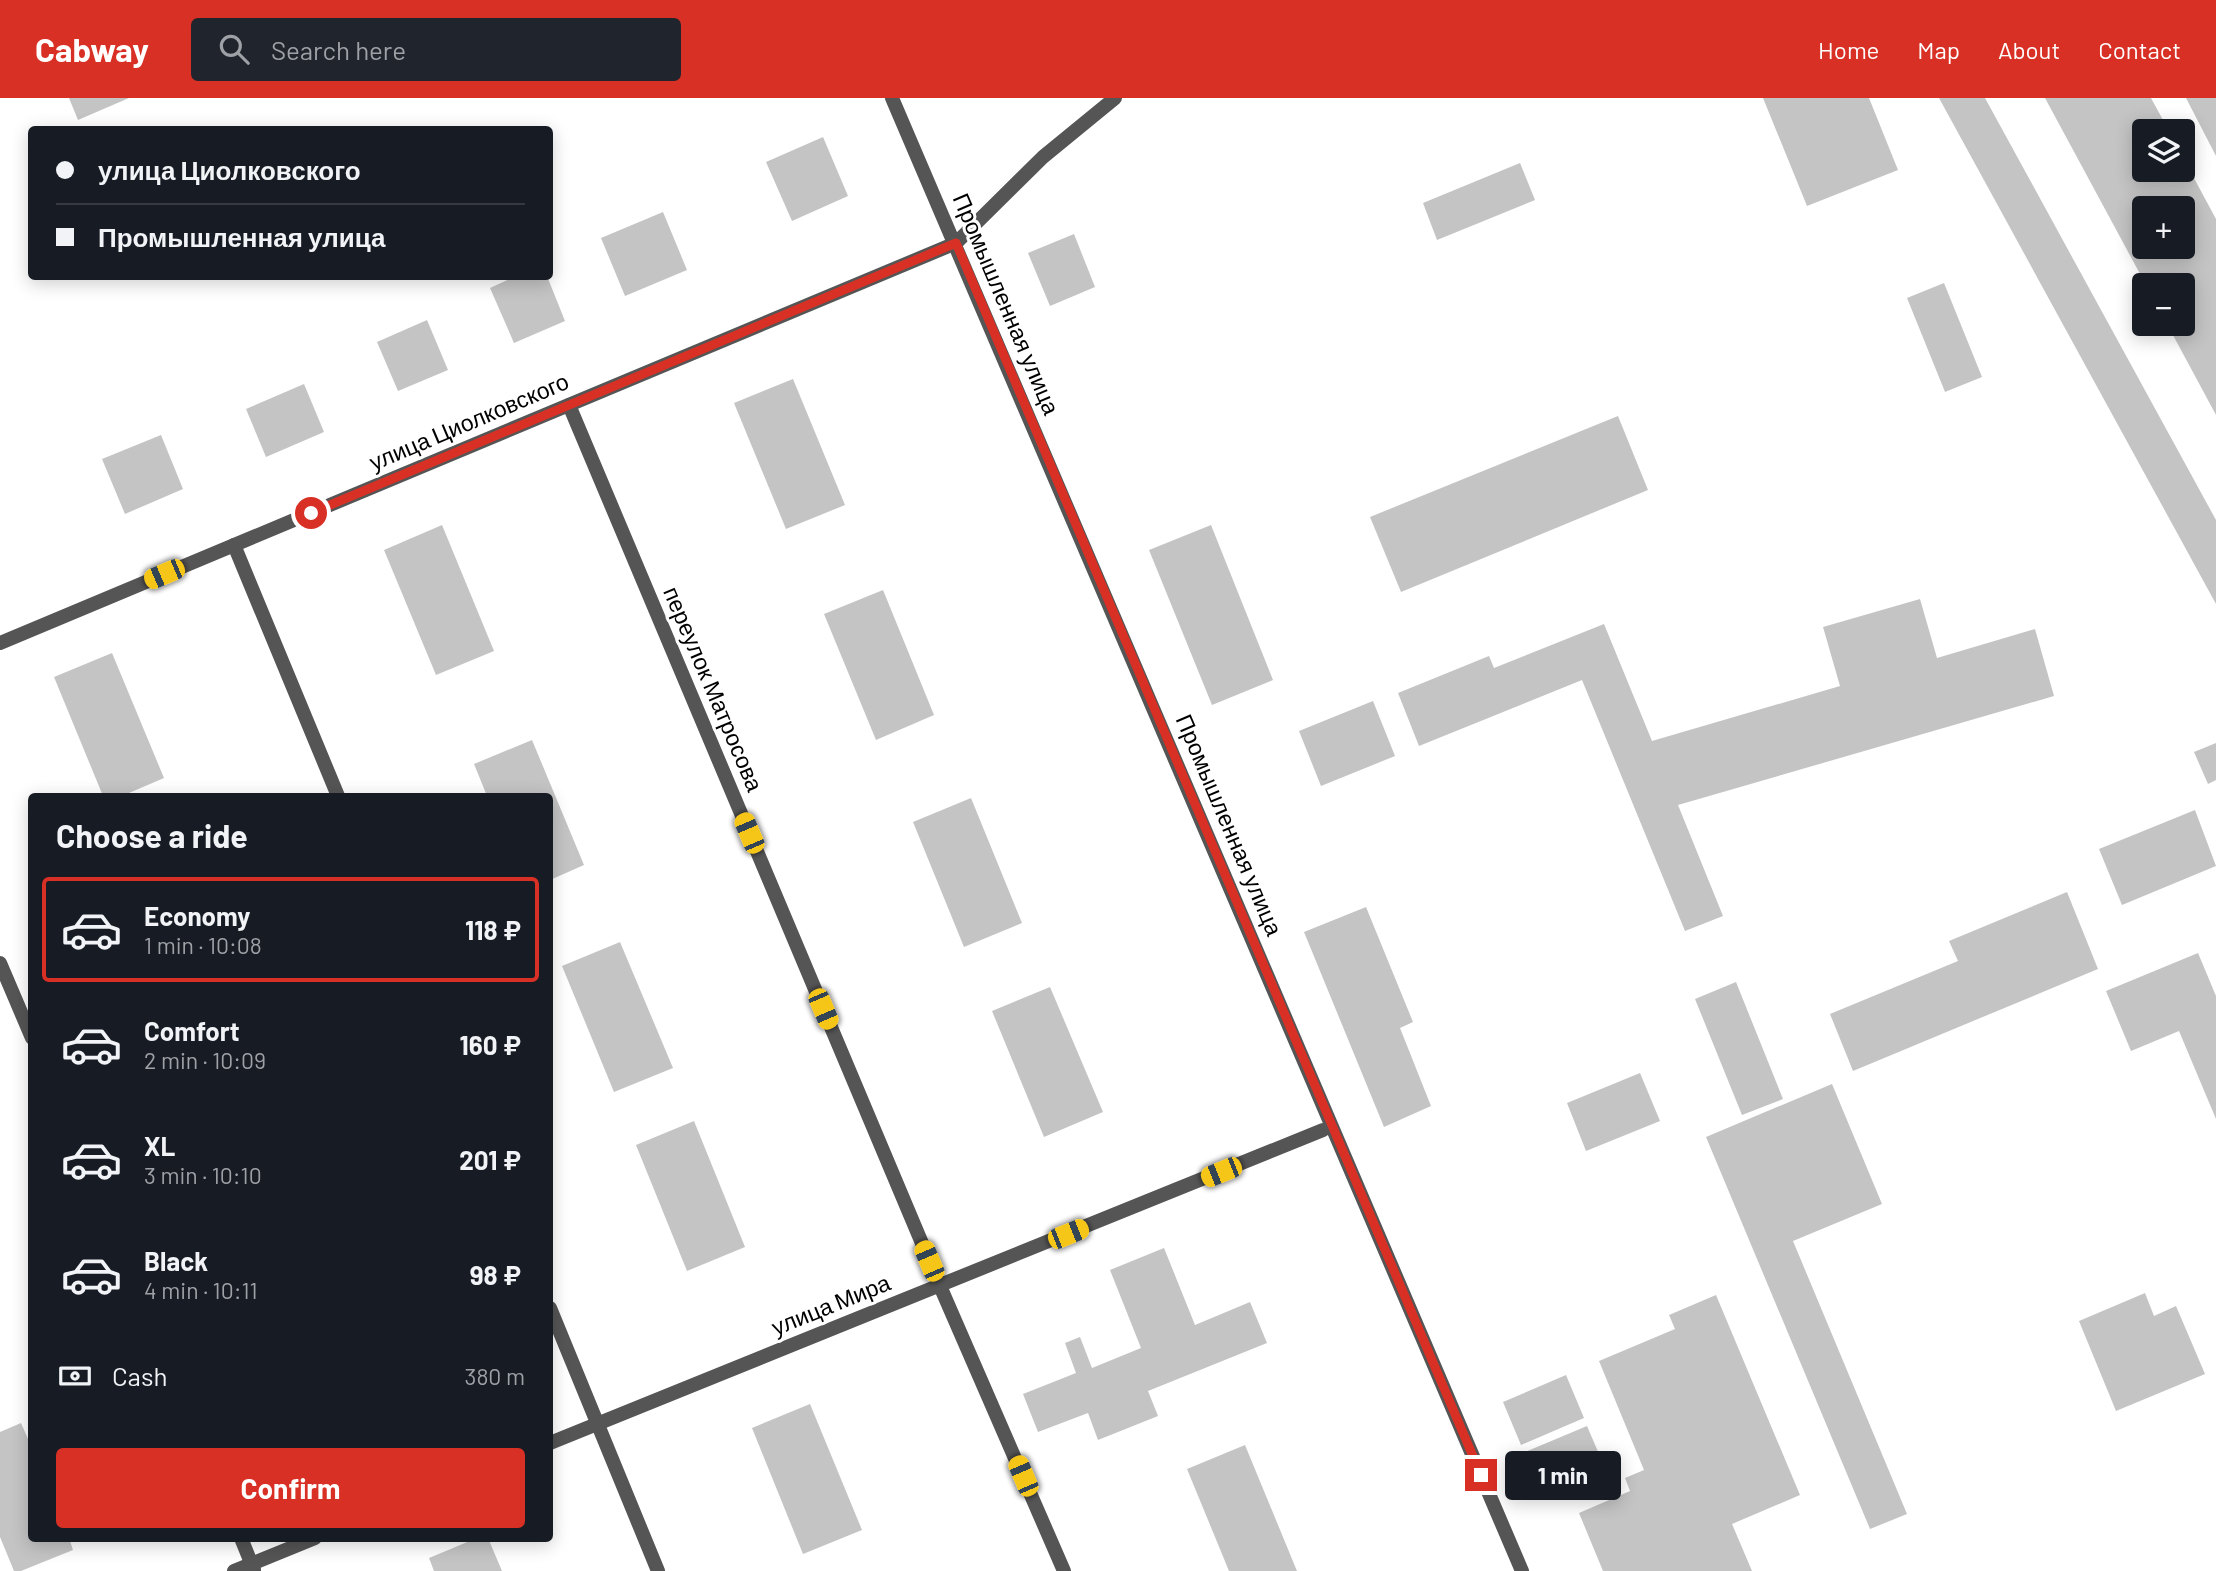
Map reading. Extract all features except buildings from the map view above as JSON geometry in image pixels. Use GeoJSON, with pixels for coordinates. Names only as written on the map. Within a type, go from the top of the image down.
{"type":"FeatureCollection","features":[{"type":"Feature","properties":{"kind":"street","name":"Промышленная улица"},"geometry":{"type":"LineString","coordinates":[[892,98],[1522,1571]]}},
{"type":"Feature","properties":{"kind":"street"},"geometry":{"type":"LineString","coordinates":[[956,243],[1043,157],[1115,98]]}},
{"type":"Feature","properties":{"kind":"street","name":"улица Циолковского"},"geometry":{"type":"LineString","coordinates":[[0,643],[956,243]]}},
{"type":"Feature","properties":{"kind":"street","name":"переулок Матросова"},"geometry":{"type":"LineString","coordinates":[[569,405],[940,1286],[1064,1571]]}},
{"type":"Feature","properties":{"kind":"street"},"geometry":{"type":"LineString","coordinates":[[234,545],[337,793]]}},
{"type":"Feature","properties":{"kind":"street"},"geometry":{"type":"LineString","coordinates":[[0,962],[28,1028]]}},
{"type":"Feature","properties":{"kind":"street","name":"улица Мира"},"geometry":{"type":"LineString","coordinates":[[553,1442],[1323,1130]]}},
{"type":"Feature","properties":{"kind":"street"},"geometry":{"type":"LineString","coordinates":[[553,1315],[659,1571]]}},
{"type":"Feature","properties":{"kind":"street"},"geometry":{"type":"LineString","coordinates":[[243,1542],[253,1567]]}},
{"type":"Feature","properties":{"kind":"street"},"geometry":{"type":"LineString","coordinates":[[234,1571],[253,1567],[306,1542]]}},
{"type":"Feature","properties":{"kind":"route"},"geometry":{"type":"LineString","coordinates":[[311,513],[956,243],[1481,1475]]}}]}
